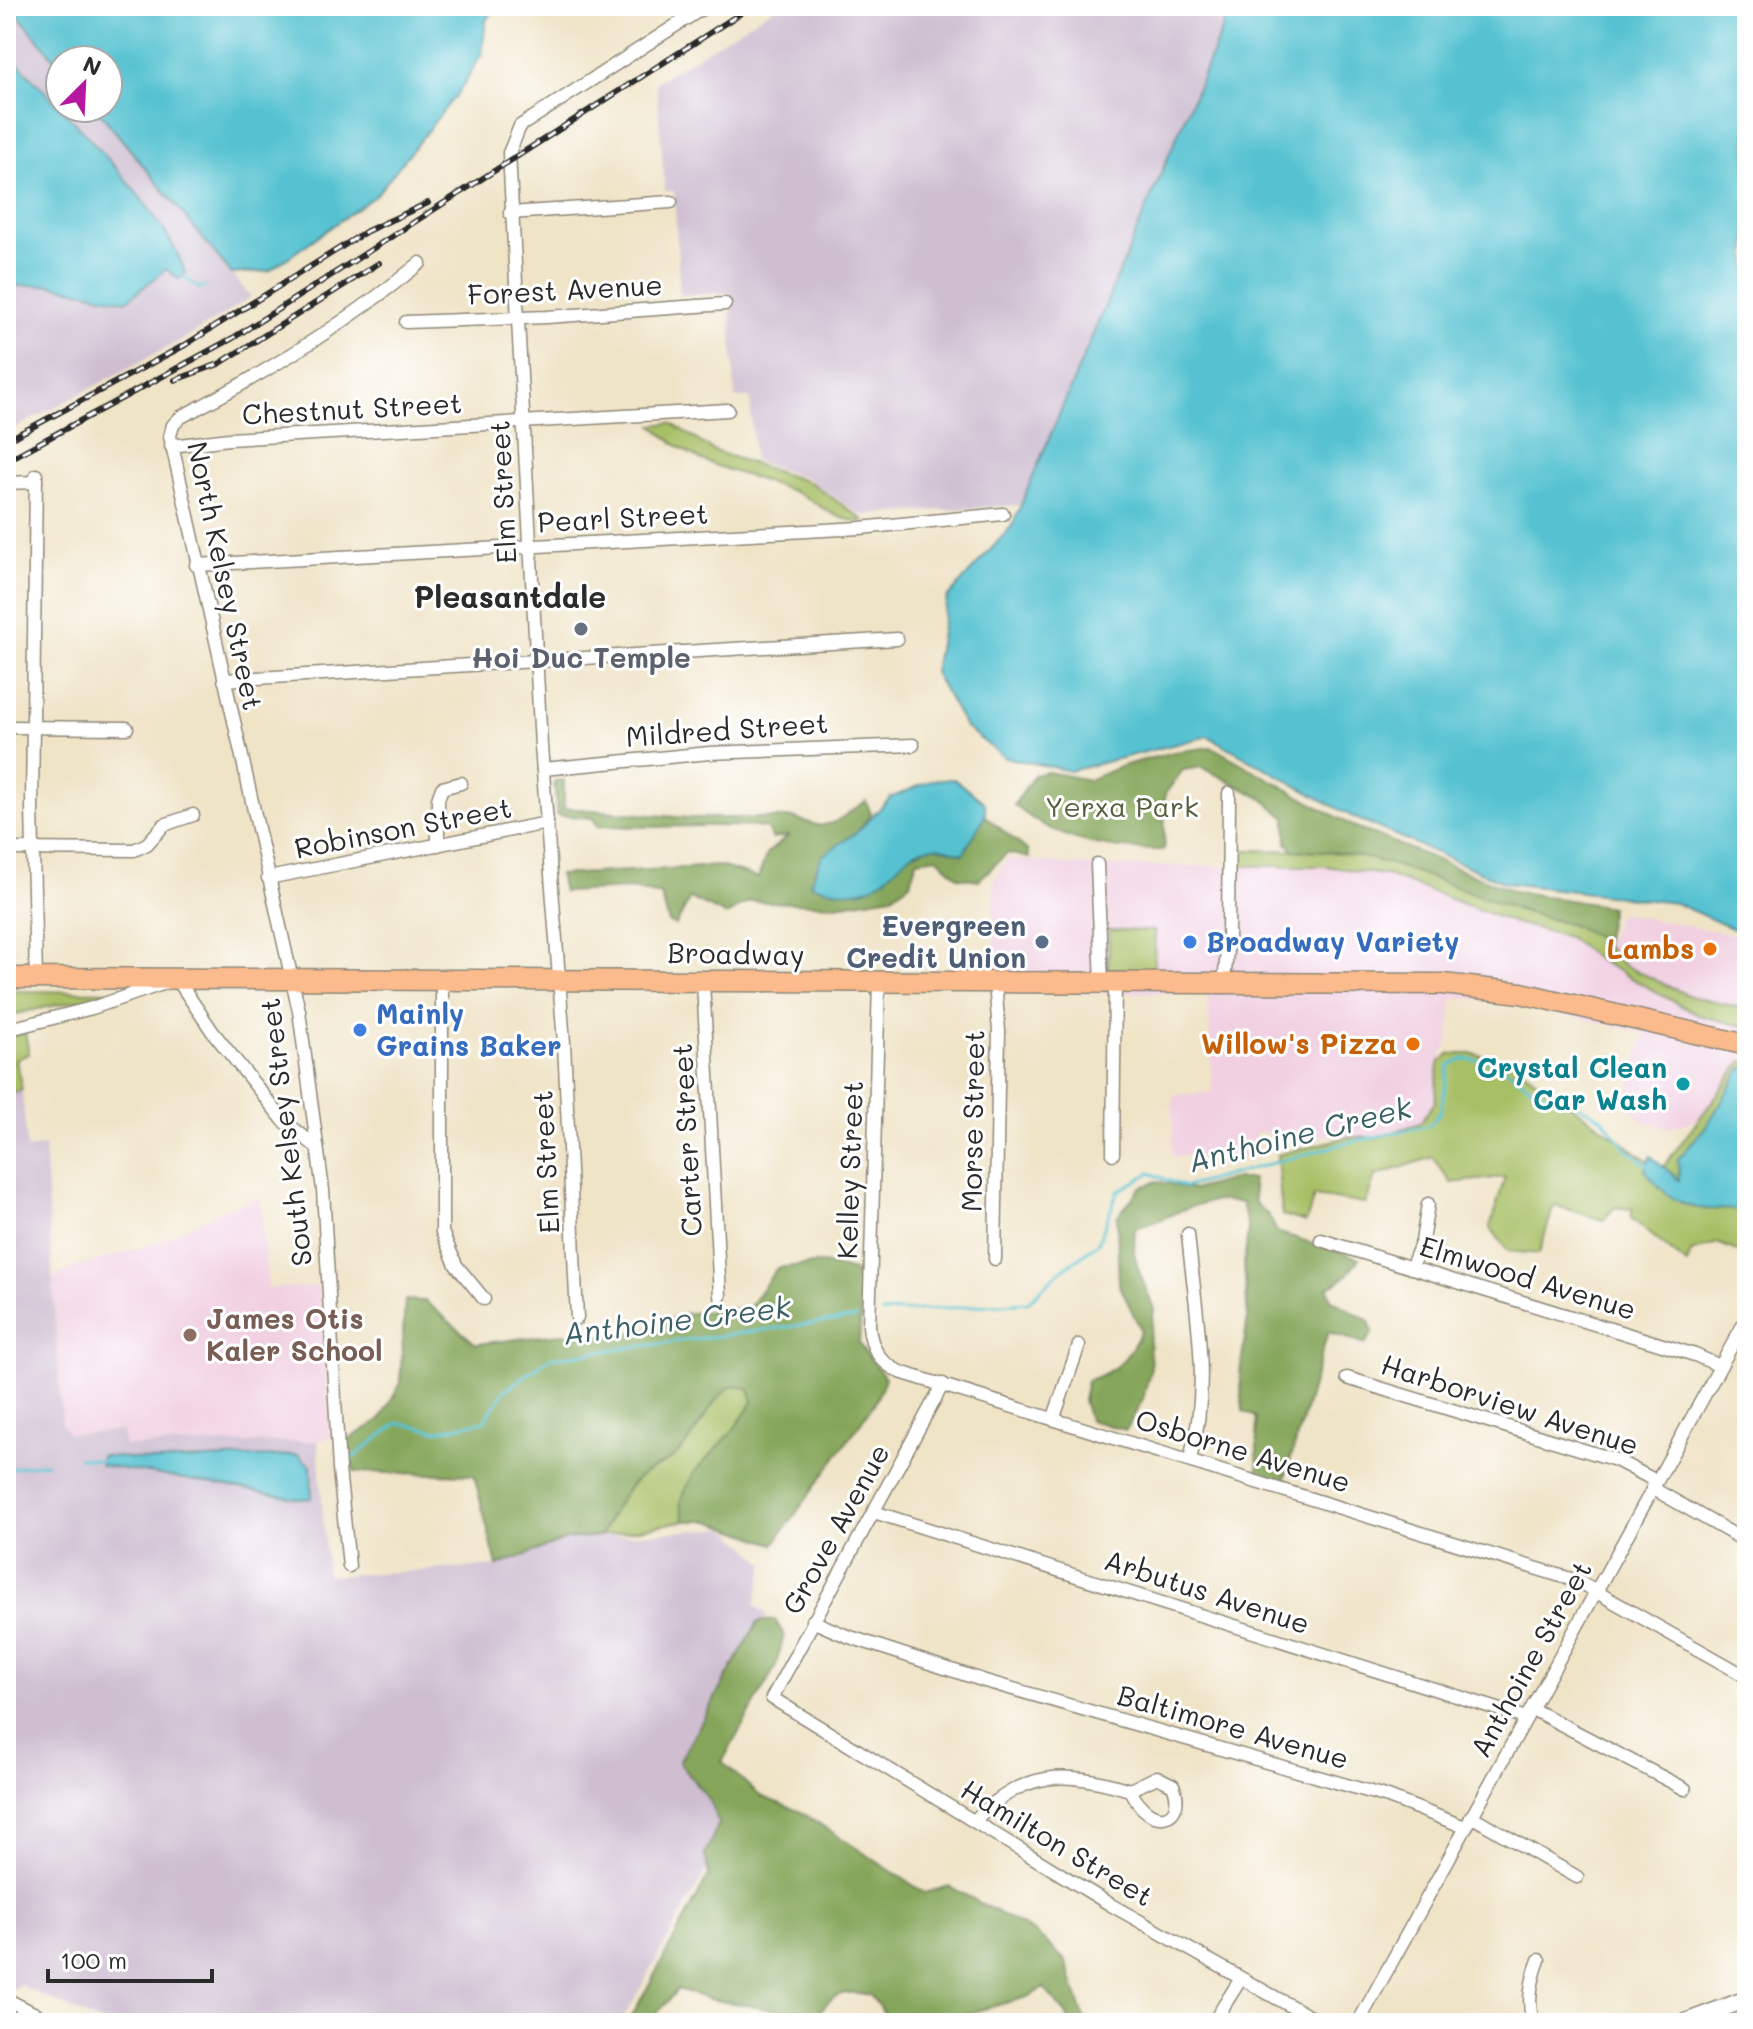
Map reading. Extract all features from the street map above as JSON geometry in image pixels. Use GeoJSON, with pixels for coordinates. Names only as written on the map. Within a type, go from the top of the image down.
{"type":"FeatureCollection","features":[{"type":"Feature","properties":{"kind":"main road","name":"Broadway"},"geometry":{"type":"LineString","coordinates":[[6,978],[1483,987],[1747,1045]]}},
{"type":"Feature","properties":{"kind":"street","name":"Elm Street"},"geometry":{"type":"LineString","coordinates":[[577,1318],[564,1043],[543,769],[509,153],[520,126],[706,6]]}},
{"type":"Feature","properties":{"kind":"street"},"geometry":{"type":"LineString","coordinates":[[510,213],[671,202]]}},
{"type":"Feature","properties":{"kind":"street","name":"North Kelsey Street"},"geometry":{"type":"LineString","coordinates":[[292,980],[196,565],[171,446],[173,425],[181,417],[274,367],[337,327],[420,263]]}},
{"type":"Feature","properties":{"kind":"street","name":"Forest Avenue"},"geometry":{"type":"LineString","coordinates":[[406,322],[725,304]]}},
{"type":"Feature","properties":{"kind":"street","name":"Chestnut Street"},"geometry":{"type":"LineString","coordinates":[[171,446],[229,439],[728,410]]}},
{"type":"Feature","properties":{"kind":"street"},"geometry":{"type":"LineString","coordinates":[[6,483],[36,479],[33,727],[36,979]]}},
{"type":"Feature","properties":{"kind":"street","name":"Pearl Street"},"geometry":{"type":"LineString","coordinates":[[196,565],[860,528],[1003,514]]}},
{"type":"Feature","properties":{"kind":"street"},"geometry":{"type":"LineString","coordinates":[[224,680],[897,639]]}},
{"type":"Feature","properties":{"kind":"street"},"geometry":{"type":"LineString","coordinates":[[6,727],[127,728]]}},
{"type":"Feature","properties":{"kind":"street","name":"Mildred Street"},"geometry":{"type":"LineString","coordinates":[[543,769],[710,753],[913,745]]}},
{"type":"Feature","properties":{"kind":"street"},"geometry":{"type":"LineString","coordinates":[[438,845],[438,799],[442,788],[461,783]]}},
{"type":"Feature","properties":{"kind":"street"},"geometry":{"type":"LineString","coordinates":[[1224,984],[1228,939],[1229,793]]}},
{"type":"Feature","properties":{"kind":"street"},"geometry":{"type":"LineString","coordinates":[[6,849],[134,850],[147,844],[164,825],[193,815]]}},
{"type":"Feature","properties":{"kind":"street","name":"Robinson Street"},"geometry":{"type":"LineString","coordinates":[[268,878],[547,823]]}},
{"type":"Feature","properties":{"kind":"street"},"geometry":{"type":"LineString","coordinates":[[1097,864],[1108,984],[1113,1154]]}},
{"type":"Feature","properties":{"kind":"street"},"geometry":{"type":"LineString","coordinates":[[6,1030],[92,1008],[177,979],[212,1031],[284,1121],[314,1145]]}},
{"type":"Feature","properties":{"kind":"street","name":"South Kelsey Street"},"geometry":{"type":"LineString","coordinates":[[292,980],[323,1190],[337,1436],[349,1566]]}},
{"type":"Feature","properties":{"kind":"street"},"geometry":{"type":"LineString","coordinates":[[442,981],[442,1232],[456,1265],[484,1299]]}},
{"type":"Feature","properties":{"kind":"street","name":"Carter Street"},"geometry":{"type":"LineString","coordinates":[[703,982],[720,1296]]}},
{"type":"Feature","properties":{"kind":"street","name":"Kelley Street"},"geometry":{"type":"LineString","coordinates":[[878,1356],[869,1326],[879,983]]}},
{"type":"Feature","properties":{"kind":"street","name":"Morse Street"},"geometry":{"type":"LineString","coordinates":[[995,983],[999,1031],[995,1259]]}},
{"type":"Feature","properties":{"kind":"street"},"geometry":{"type":"LineString","coordinates":[[1411,1268],[1422,1241],[1428,1204]]}},
{"type":"Feature","properties":{"kind":"street"},"geometry":{"type":"LineString","coordinates":[[1188,1234],[1203,1374],[1197,1436],[1190,1459]]}},
{"type":"Feature","properties":{"kind":"street","name":"Elmwood Avenue"},"geometry":{"type":"LineString","coordinates":[[1321,1240],[1695,1355],[1720,1366]]}},
{"type":"Feature","properties":{"kind":"street","name":"Anthoine Street"},"geometry":{"type":"LineString","coordinates":[[1358,2023],[1747,1318]]}},
{"type":"Feature","properties":{"kind":"street"},"geometry":{"type":"LineString","coordinates":[[1054,1417],[1079,1345]]}},
{"type":"Feature","properties":{"kind":"street","name":"Osborne Avenue"},"geometry":{"type":"LineString","coordinates":[[878,1356],[892,1368],[1518,1560],[1596,1589],[1747,1677]]}},
{"type":"Feature","properties":{"kind":"street","name":"Harborview Avenue"},"geometry":{"type":"LineString","coordinates":[[1347,1378],[1616,1460],[1747,1542]]}},
{"type":"Feature","properties":{"kind":"street","name":"Grove Avenue"},"geometry":{"type":"LineString","coordinates":[[772,1698],[943,1384]]}},
{"type":"Feature","properties":{"kind":"street","name":"Arbutus Avenue"},"geometry":{"type":"LineString","coordinates":[[874,1512],[1529,1714],[1685,1789]]}},
{"type":"Feature","properties":{"kind":"street","name":"Baltimore Avenue"},"geometry":{"type":"LineString","coordinates":[[812,1621],[847,1636],[985,1681],[1468,1821],[1577,1877]]}},
{"type":"Feature","properties":{"kind":"street","name":"Hamilton Street"},"geometry":{"type":"LineString","coordinates":[[772,1698],[1240,1980],[1321,2023]]}},
{"type":"Feature","properties":{"kind":"street"},"geometry":{"type":"LineString","coordinates":[[974,1821],[992,1803],[1013,1790],[1054,1776],[1084,1777],[1130,1790]]}},
{"type":"Feature","properties":{"kind":"street"},"geometry":{"type":"LineString","coordinates":[[1533,2023],[1529,2009],[1531,1984],[1539,1960]]}},
{"type":"Feature","properties":{"kind":"street"},"geometry":{"type":"LineString","coordinates":[[1213,2023],[1240,1980]]}},
{"type":"Feature","properties":{"kind":"street"},"geometry":{"type":"LineString","coordinates":[[1683,2023],[1745,1997]]}},
{"type":"Feature","properties":{"kind":"street"},"geometry":{"type":"LineString","coordinates":[[6,1999],[53,2023]]}},
{"type":"Feature","properties":{"kind":"shaded area"},"geometry":{"type":"Polygon","coordinates":[[[6,6],[11,6],[44,46],[44,124],[109,124],[251,297],[191,335],[6,433],[6,6]]]}},
{"type":"Feature","properties":{"kind":"shaded area"},"geometry":{"type":"Polygon","coordinates":[[[777,6],[1232,6],[1021,505],[861,515],[807,478],[754,461],[750,398],[735,398],[730,293],[680,295],[674,191],[665,191],[656,82],[777,6]]]}},
{"type":"Feature","properties":{"kind":"shaded area"},"geometry":{"type":"Polygon","coordinates":[[[1008,859],[1090,866],[1326,866],[1369,871],[1511,922],[1560,934],[1600,961],[1618,913],[1737,935],[1747,941],[1747,1047],[1742,1061],[1698,1120],[1667,1128],[1640,1120],[1626,1099],[1645,1033],[1515,1003],[1453,997],[1449,1040],[1439,1063],[1435,1102],[1420,1123],[1373,1138],[1256,1132],[1246,1157],[1172,1156],[1173,1095],[1212,1092],[1208,993],[993,993],[994,880],[1008,859]]]}},
{"type":"Feature","properties":{"kind":"shaded area"},"geometry":{"type":"Polygon","coordinates":[[[22,1090],[27,1149],[44,1146],[62,1424],[69,1434],[122,1431],[124,1446],[318,1441],[327,1576],[497,1566],[567,1539],[727,1528],[765,1564],[755,1605],[767,1615],[688,1762],[747,1797],[621,2023],[101,2023],[18,1984],[15,1989],[6,1985],[6,1094],[22,1090]]]}},
{"type":"Feature","properties":{"kind":"shaded area","name":"James Otis Kaler School"},"geometry":{"type":"Polygon","coordinates":[[[260,1198],[268,1288],[319,1286],[331,1437],[318,1441],[123,1446],[122,1431],[69,1434],[62,1424],[53,1279],[70,1269],[156,1243],[227,1208],[260,1198]]]}},
{"type":"Feature","properties":{"kind":"green space"},"geometry":{"type":"Polygon","coordinates":[[[671,423],[714,451],[811,483],[865,521],[844,519],[792,491],[702,460],[669,440],[653,425],[671,423]]]}},
{"type":"Feature","properties":{"kind":"green space","name":"Yerxa Park"},"geometry":{"type":"Polygon","coordinates":[[[1212,747],[1353,826],[1513,891],[1611,907],[1604,943],[1575,926],[1519,910],[1383,862],[1325,851],[1293,850],[1287,843],[1286,818],[1263,799],[1202,767],[1183,770],[1165,794],[1164,850],[1103,846],[1084,841],[1048,828],[1014,805],[1034,775],[1048,772],[1089,780],[1122,766],[1174,752],[1212,747]]]}},
{"type":"Feature","properties":{"kind":"green space"},"geometry":{"type":"Polygon","coordinates":[[[564,780],[564,808],[690,818],[794,818],[820,826],[835,822],[866,801],[871,814],[857,832],[822,857],[810,883],[888,873],[900,859],[978,827],[985,816],[1028,851],[1029,858],[1007,853],[979,880],[958,877],[937,857],[917,860],[910,883],[892,896],[836,905],[750,901],[726,915],[690,898],[676,925],[669,923],[661,895],[631,889],[563,892],[559,875],[720,866],[758,878],[767,853],[790,835],[773,839],[766,828],[745,827],[597,826],[593,818],[557,815],[554,781],[564,780]]]}},
{"type":"Feature","properties":{"kind":"green space"},"geometry":{"type":"Polygon","coordinates":[[[1239,850],[1339,851],[1392,862],[1518,910],[1589,929],[1623,965],[1692,997],[1747,1009],[1747,1027],[1698,1015],[1600,961],[1568,937],[1511,922],[1390,876],[1326,866],[1239,866],[1239,850]]]}},
{"type":"Feature","properties":{"kind":"green space"},"geometry":{"type":"Polygon","coordinates":[[[1109,930],[1155,931],[1154,970],[1108,969],[1109,930]]]}},
{"type":"Feature","properties":{"kind":"green space"},"geometry":{"type":"Polygon","coordinates":[[[6,991],[116,992],[6,1016],[6,991]]]}},
{"type":"Feature","properties":{"kind":"green space"},"geometry":{"type":"Polygon","coordinates":[[[25,1033],[29,1054],[16,1059],[22,1090],[6,1094],[6,1036],[25,1033]]]}},
{"type":"Feature","properties":{"kind":"green space"},"geometry":{"type":"Polygon","coordinates":[[[1450,1054],[1475,1054],[1513,1063],[1661,1170],[1742,1061],[1747,1062],[1747,1255],[1717,1243],[1691,1252],[1687,1264],[1631,1218],[1633,1209],[1615,1207],[1603,1220],[1554,1205],[1539,1254],[1508,1251],[1490,1227],[1505,1177],[1451,1183],[1433,1157],[1375,1176],[1366,1204],[1314,1196],[1306,1222],[1282,1215],[1277,1155],[1348,1137],[1378,1137],[1420,1123],[1435,1102],[1439,1063],[1450,1054]]]}},
{"type":"Feature","properties":{"kind":"green space"},"geometry":{"type":"Polygon","coordinates":[[[1232,1179],[1252,1179],[1255,1203],[1269,1216],[1277,1232],[1359,1258],[1346,1276],[1328,1288],[1331,1299],[1369,1321],[1373,1332],[1365,1344],[1328,1332],[1284,1481],[1258,1474],[1256,1417],[1243,1411],[1240,1373],[1248,1317],[1244,1264],[1248,1230],[1242,1203],[1199,1204],[1135,1228],[1134,1252],[1154,1309],[1149,1342],[1151,1367],[1143,1399],[1126,1430],[1089,1420],[1083,1400],[1087,1380],[1106,1373],[1121,1362],[1141,1330],[1119,1284],[1117,1217],[1141,1187],[1157,1181],[1193,1190],[1232,1179]]]}},
{"type":"Feature","properties":{"kind":"green space"},"geometry":{"type":"Polygon","coordinates":[[[822,1263],[854,1271],[862,1295],[859,1344],[885,1378],[876,1401],[774,1544],[710,1521],[684,1521],[680,1502],[693,1474],[732,1432],[753,1402],[749,1389],[734,1385],[716,1400],[684,1448],[635,1481],[618,1503],[600,1536],[567,1539],[497,1566],[474,1475],[354,1472],[346,1441],[380,1420],[400,1385],[405,1300],[425,1301],[476,1344],[561,1334],[606,1337],[646,1330],[682,1314],[749,1307],[777,1268],[822,1263]]]}},
{"type":"Feature","properties":{"kind":"green space"},"geometry":{"type":"Polygon","coordinates":[[[734,1385],[749,1389],[753,1402],[732,1432],[693,1474],[680,1502],[684,1521],[600,1536],[618,1503],[635,1481],[684,1448],[716,1400],[734,1385]]]}},
{"type":"Feature","properties":{"kind":"green space"},"geometry":{"type":"Polygon","coordinates":[[[775,1620],[784,1635],[775,1668],[722,1762],[760,1796],[801,1812],[925,1893],[949,1886],[1034,1932],[1065,1960],[1086,2023],[1069,2023],[1067,2015],[1044,1988],[1027,1997],[933,2023],[901,2023],[885,2015],[870,1995],[861,1993],[838,1995],[816,2017],[709,1999],[678,1989],[658,2012],[655,2023],[628,2023],[709,1875],[705,1854],[719,1824],[710,1801],[679,1762],[758,1622],[775,1620]]]}},
{"type":"Feature","properties":{"kind":"water"},"geometry":{"type":"Polygon","coordinates":[[[11,6],[497,6],[486,21],[482,53],[464,85],[376,195],[269,271],[232,274],[109,124],[124,124],[124,44],[44,44],[44,46],[11,6]]]}},
{"type":"Feature","properties":{"kind":"water"},"geometry":{"type":"Polygon","coordinates":[[[1232,6],[1747,6],[1747,935],[1675,903],[1506,883],[1353,817],[1208,736],[1070,771],[1004,757],[965,727],[934,672],[947,598],[1012,526],[1232,6]]]}},
{"type":"Feature","properties":{"kind":"water"},"geometry":{"type":"Polygon","coordinates":[[[6,51],[44,91],[44,124],[76,124],[79,127],[156,219],[174,247],[185,273],[179,279],[166,269],[127,301],[50,285],[6,286],[6,51]]]}},
{"type":"Feature","properties":{"kind":"water"},"geometry":{"type":"Polygon","coordinates":[[[954,779],[985,803],[985,816],[963,854],[937,847],[922,849],[906,858],[879,883],[857,891],[840,891],[810,884],[822,856],[857,832],[890,798],[933,780],[954,779]]]}},
{"type":"Feature","properties":{"kind":"water"},"geometry":{"type":"Polygon","coordinates":[[[1742,1068],[1747,1068],[1747,1202],[1744,1209],[1687,1205],[1666,1193],[1645,1170],[1651,1156],[1679,1180],[1678,1159],[1707,1125],[1742,1068]]]}},
{"type":"Feature","properties":{"kind":"water"},"geometry":{"type":"Polygon","coordinates":[[[101,1455],[156,1461],[298,1455],[311,1466],[312,1498],[301,1499],[100,1465],[101,1455]]]}},
{"type":"Feature","properties":{"kind":"waterway"},"geometry":{"type":"LineString","coordinates":[[180,274],[199,288],[206,286]]}},
{"type":"Feature","properties":{"kind":"waterway","name":"Anthoine Creek"},"geometry":{"type":"LineString","coordinates":[[882,1313],[1028,1302],[1057,1274],[1098,1243],[1118,1191],[1150,1173],[1185,1187],[1346,1143],[1430,1125],[1441,1111],[1449,1066],[1462,1059],[1495,1061],[1535,1090],[1571,1101],[1602,1118],[1625,1147],[1647,1165]]}},
{"type":"Feature","properties":{"kind":"waterway","name":"Anthoine Creek"},"geometry":{"type":"LineString","coordinates":[[351,1459],[398,1423],[438,1431],[484,1421],[504,1391],[550,1358],[856,1318]]}},
{"type":"Feature","properties":{"kind":"waterway","name":"Anthoine Creek"},"geometry":{"type":"LineString","coordinates":[[79,1458],[103,1461]]}},
{"type":"Feature","properties":{"kind":"waterway","name":"Anthoine Creek"},"geometry":{"type":"LineString","coordinates":[[6,1469],[47,1463]]}},
{"type":"Feature","properties":{"kind":"railway"},"geometry":{"type":"LineString","coordinates":[[6,461],[233,338],[752,6]]}},
{"type":"Feature","properties":{"kind":"railway"},"geometry":{"type":"LineString","coordinates":[[6,441],[185,345],[367,231],[428,203]]}},
{"type":"Feature","properties":{"kind":"railway"},"geometry":{"type":"LineString","coordinates":[[175,380],[219,364],[379,263]]}},
{"type":"Feature","properties":{"kind":"place","name":"Hoi Duc Temple"},"geometry":{"type":"Point","coordinates":[581,629]}},
{"type":"Feature","properties":{"kind":"place","name":"Evergreen Credit Union"},"geometry":{"type":"Point","coordinates":[1042,942]}},
{"type":"Feature","properties":{"kind":"place","name":"Broadway Variety"},"geometry":{"type":"Point","coordinates":[1190,942]}},
{"type":"Feature","properties":{"kind":"place","name":"Lambs"},"geometry":{"type":"Point","coordinates":[1710,949]}},
{"type":"Feature","properties":{"kind":"place","name":"Mainly Grains Baker"},"geometry":{"type":"Point","coordinates":[360,1030]}},
{"type":"Feature","properties":{"kind":"place","name":"Willow's Pizza"},"geometry":{"type":"Point","coordinates":[1413,1044]}},
{"type":"Feature","properties":{"kind":"place","name":"Crystal Clean Car Wash"},"geometry":{"type":"Point","coordinates":[1683,1084]}},
{"type":"Feature","properties":{"kind":"place","name":"James Otis Kaler School"},"geometry":{"type":"Point","coordinates":[190,1335]}},
{"type":"Feature","properties":{"kind":"district","name":"Pleasantdale"},"geometry":{"type":"Point","coordinates":[510,598]}}]}
